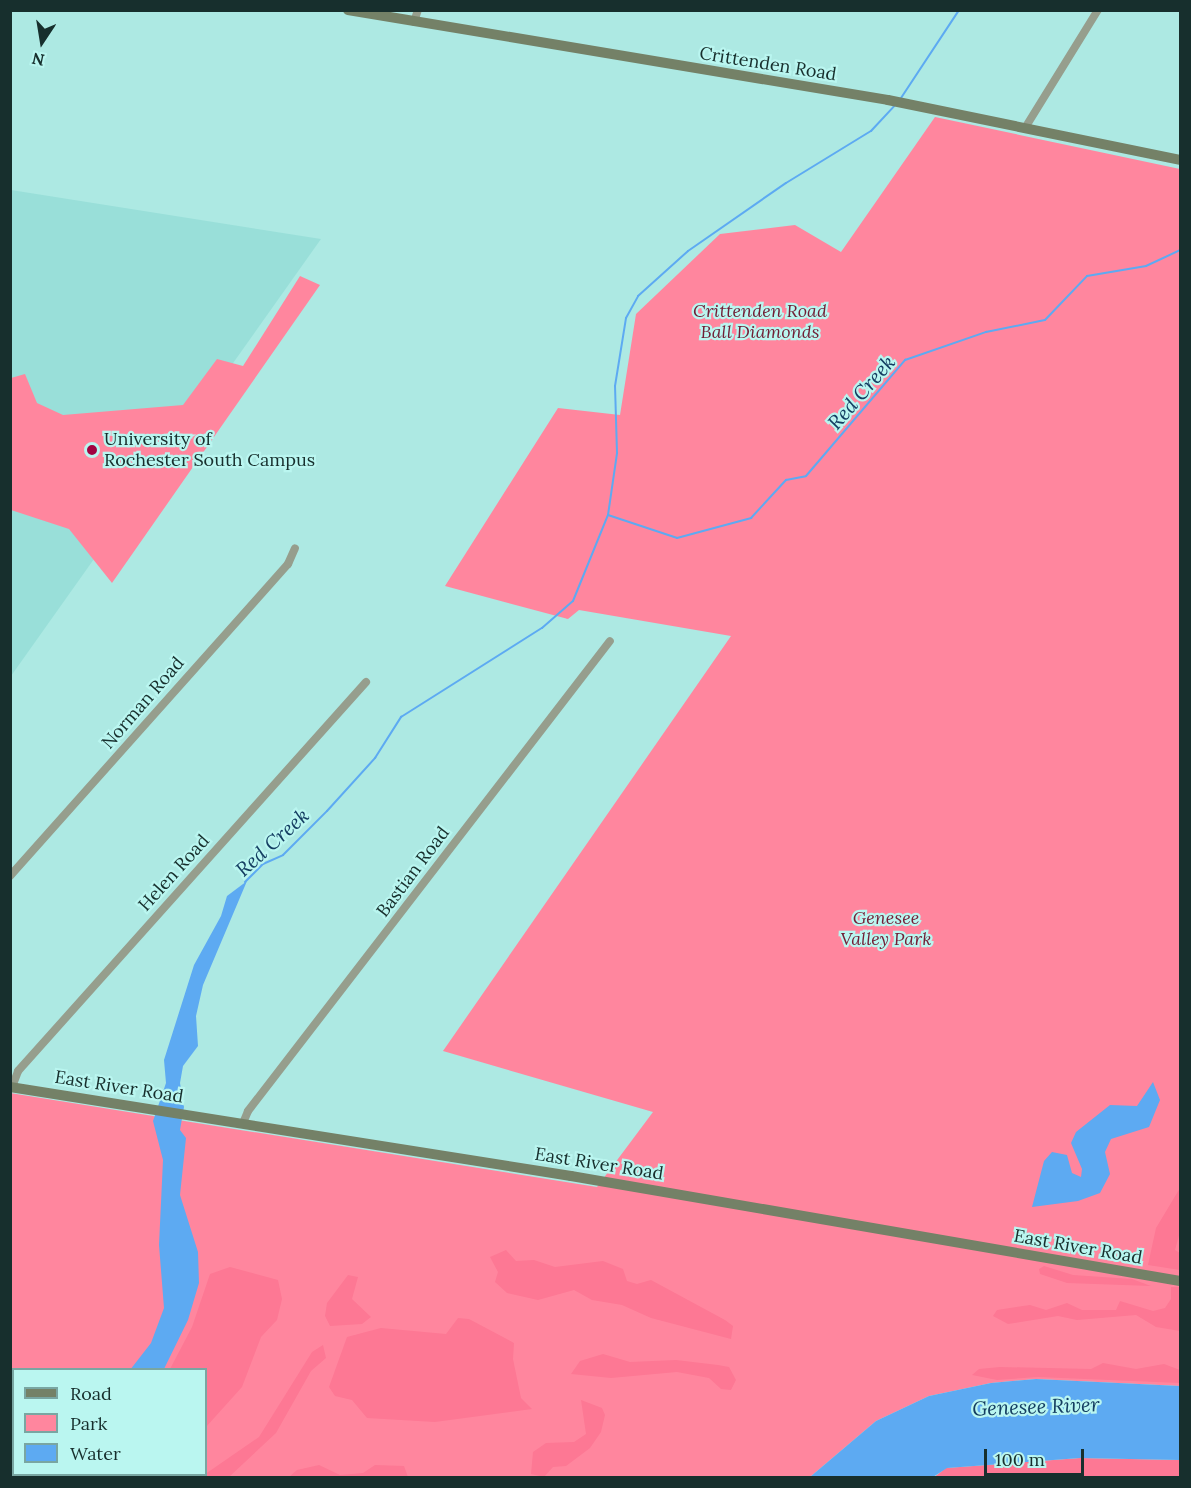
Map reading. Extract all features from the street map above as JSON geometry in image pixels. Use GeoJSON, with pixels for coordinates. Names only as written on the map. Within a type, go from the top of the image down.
{"type":"FeatureCollection","features":[{"type":"Feature","properties":{"kind":"street","name":"Crittenden Road"},"geometry":{"type":"LineString","coordinates":[[348,10],[888,100],[1180,160]]}},
{"type":"Feature","properties":{"kind":"street"},"geometry":{"type":"LineString","coordinates":[[414,22],[418,10]]}},
{"type":"Feature","properties":{"kind":"street"},"geometry":{"type":"LineString","coordinates":[[1026,128],[1098,10]]}},
{"type":"Feature","properties":{"kind":"street","name":"Norman Road"},"geometry":{"type":"LineString","coordinates":[[10,876],[288,564],[295,548]]}},
{"type":"Feature","properties":{"kind":"street","name":"Bastian Road"},"geometry":{"type":"LineString","coordinates":[[243,1123],[248,1111],[610,641]]}},
{"type":"Feature","properties":{"kind":"street","name":"Helen Road"},"geometry":{"type":"LineString","coordinates":[[11,1087],[18,1071],[366,682]]}},
{"type":"Feature","properties":{"kind":"street","name":"East River Road"},"geometry":{"type":"LineString","coordinates":[[11,1087],[243,1123],[1180,1281]]}},
{"type":"Feature","properties":{"kind":"shaded area","name":"University of Rochester South Campus"},"geometry":{"type":"Polygon","coordinates":[[[11,190],[321,239],[11,676],[11,190]]]}},
{"type":"Feature","properties":{"kind":"shaded area"},"geometry":{"type":"Polygon","coordinates":[[[1180,1188],[1180,1232],[1175,1250],[1180,1253],[1180,1270],[1148,1265],[1156,1228],[1180,1188]]]}},
{"type":"Feature","properties":{"kind":"shaded area"},"geometry":{"type":"Polygon","coordinates":[[[506,1250],[516,1261],[534,1260],[555,1267],[603,1261],[623,1269],[627,1281],[637,1284],[651,1280],[725,1320],[733,1326],[731,1339],[651,1318],[622,1305],[592,1300],[574,1290],[538,1300],[507,1293],[495,1282],[498,1272],[490,1257],[506,1250]]]}},
{"type":"Feature","properties":{"kind":"shaded area"},"geometry":{"type":"Polygon","coordinates":[[[1044,1266],[1073,1275],[1132,1279],[1151,1286],[1067,1283],[1040,1274],[1039,1269],[1044,1266]]]}},
{"type":"Feature","properties":{"kind":"shaded area"},"geometry":{"type":"Polygon","coordinates":[[[230,1267],[278,1280],[282,1299],[277,1320],[261,1337],[242,1387],[207,1426],[207,1368],[171,1368],[192,1327],[210,1274],[230,1267]]]}},
{"type":"Feature","properties":{"kind":"shaded area"},"geometry":{"type":"Polygon","coordinates":[[[348,1275],[358,1277],[352,1299],[371,1317],[362,1324],[330,1326],[325,1316],[327,1303],[348,1275]]]}},
{"type":"Feature","properties":{"kind":"shaded area"},"geometry":{"type":"Polygon","coordinates":[[[1171,1287],[1180,1287],[1180,1331],[1156,1327],[1136,1315],[1077,1320],[1058,1316],[1008,1324],[993,1316],[997,1310],[1030,1305],[1046,1310],[1067,1303],[1082,1310],[1116,1310],[1120,1301],[1153,1311],[1165,1308],[1171,1299],[1171,1287]]]}},
{"type":"Feature","properties":{"kind":"shaded area"},"geometry":{"type":"Polygon","coordinates":[[[458,1318],[469,1319],[514,1343],[513,1359],[521,1398],[532,1409],[435,1422],[367,1418],[352,1400],[335,1396],[329,1387],[347,1337],[381,1328],[446,1334],[458,1318]]]}},
{"type":"Feature","properties":{"kind":"shaded area"},"geometry":{"type":"Polygon","coordinates":[[[323,1345],[326,1358],[311,1371],[276,1433],[229,1477],[201,1477],[207,1476],[207,1473],[259,1437],[312,1352],[323,1345]]]}},
{"type":"Feature","properties":{"kind":"shaded area"},"geometry":{"type":"Polygon","coordinates":[[[603,1354],[630,1362],[676,1360],[729,1367],[736,1380],[731,1390],[721,1389],[709,1378],[677,1372],[611,1378],[571,1374],[580,1361],[603,1354]]]}},
{"type":"Feature","properties":{"kind":"shaded area"},"geometry":{"type":"Polygon","coordinates":[[[1103,1363],[1136,1369],[1164,1364],[1180,1370],[1180,1383],[1038,1377],[997,1380],[972,1375],[979,1369],[1000,1367],[1091,1369],[1103,1363]]]}},
{"type":"Feature","properties":{"kind":"shaded area"},"geometry":{"type":"Polygon","coordinates":[[[581,1400],[602,1408],[605,1415],[601,1432],[590,1448],[566,1466],[553,1467],[544,1477],[531,1474],[533,1452],[546,1443],[574,1442],[586,1434],[581,1400]]]}},
{"type":"Feature","properties":{"kind":"shaded area"},"geometry":{"type":"Polygon","coordinates":[[[1080,1458],[1180,1460],[1180,1477],[933,1478],[946,1468],[1080,1458]]]}},
{"type":"Feature","properties":{"kind":"shaded area"},"geometry":{"type":"Polygon","coordinates":[[[319,1465],[340,1475],[363,1473],[375,1465],[404,1466],[408,1477],[289,1477],[297,1470],[319,1465]]]}},
{"type":"Feature","properties":{"kind":"green space","name":"Genesee Valley Park"},"geometry":{"type":"Polygon","coordinates":[[[935,117],[1180,169],[1180,1386],[1036,1379],[991,1383],[929,1396],[876,1421],[810,1477],[11,1477],[10,1093],[597,1187],[653,1112],[443,1051],[731,636],[579,610],[568,619],[445,586],[558,408],[620,415],[636,314],[720,234],[795,225],[841,252],[935,117]]]}},
{"type":"Feature","properties":{"kind":"green space"},"geometry":{"type":"Polygon","coordinates":[[[300,276],[320,285],[112,583],[69,529],[11,510],[11,378],[25,374],[37,403],[63,415],[183,405],[217,359],[243,366],[300,276]]]}},
{"type":"Feature","properties":{"kind":"water"},"geometry":{"type":"Polygon","coordinates":[[[247,881],[203,985],[196,1016],[198,1046],[183,1066],[180,1083],[184,1107],[180,1130],[186,1138],[180,1195],[198,1252],[199,1283],[188,1320],[164,1368],[132,1368],[151,1343],[164,1308],[159,1245],[163,1160],[153,1121],[166,1083],[164,1060],[194,965],[221,916],[227,896],[247,881]]]}},
{"type":"Feature","properties":{"kind":"water"},"geometry":{"type":"Polygon","coordinates":[[[1153,1082],[1160,1100],[1149,1127],[1111,1139],[1105,1152],[1110,1174],[1100,1193],[1078,1201],[1032,1207],[1044,1161],[1052,1152],[1067,1155],[1072,1173],[1081,1177],[1082,1169],[1071,1143],[1076,1132],[1110,1105],[1137,1106],[1153,1082]]]}},
{"type":"Feature","properties":{"kind":"water","name":"Genesee River"},"geometry":{"type":"Polygon","coordinates":[[[1036,1379],[1180,1386],[1180,1460],[1080,1458],[947,1468],[933,1477],[810,1477],[876,1421],[929,1396],[991,1383],[1036,1379]]]}},
{"type":"Feature","properties":{"kind":"waterway","name":"Red Creek"},"geometry":{"type":"LineString","coordinates":[[901,98],[959,10]]}},
{"type":"Feature","properties":{"kind":"waterway","name":"Red Creek"},"geometry":{"type":"LineString","coordinates":[[245,882],[263,864],[283,855],[327,811],[375,758],[401,717],[542,628],[573,601],[608,515],[617,453],[615,386],[626,318],[638,296],[688,251],[786,183],[871,131],[895,105]]}},
{"type":"Feature","properties":{"kind":"waterway","name":"Red Creek"},"geometry":{"type":"LineString","coordinates":[[608,515],[677,538],[751,518],[786,480],[806,476],[905,360],[986,332],[1045,320],[1087,276],[1146,266],[1180,250]]}},
{"type":"Feature","properties":{"kind":"place","name":"University of Rochester South Campus"},"geometry":{"type":"Point","coordinates":[92,450]}},
{"type":"Feature","properties":{"kind":"park label","name":"Crittenden Road Ball Diamonds"},"geometry":{"type":"Point","coordinates":[760,322]}}]}
